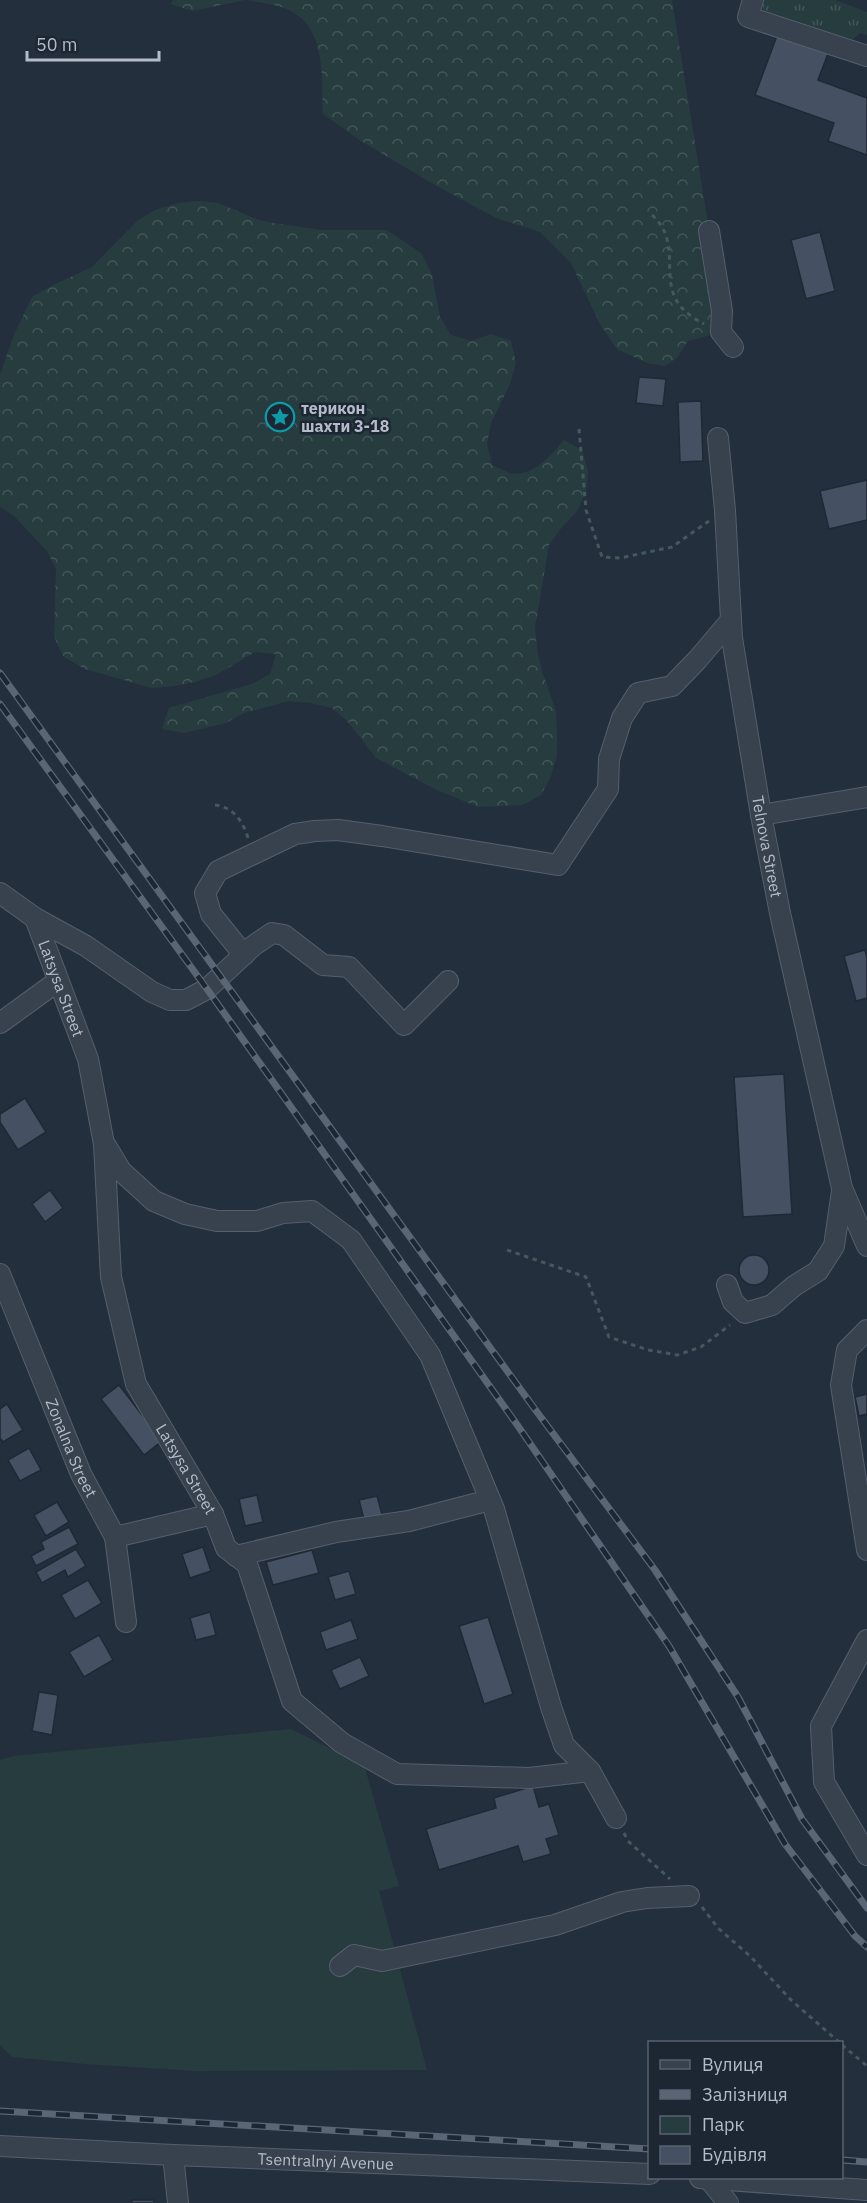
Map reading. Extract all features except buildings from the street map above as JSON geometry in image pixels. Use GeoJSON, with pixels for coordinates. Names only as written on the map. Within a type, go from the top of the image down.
{"type":"FeatureCollection","features":[{"type":"Feature","properties":{"kind":"street"},"geometry":{"type":"LineString","coordinates":[[753,0],[748,17],[867,56]]}},
{"type":"Feature","properties":{"kind":"street"},"geometry":{"type":"LineString","coordinates":[[709,231],[722,311],[721,332],[734,347]]}},
{"type":"Feature","properties":{"kind":"street","name":"Telnova Street"},"geometry":{"type":"LineString","coordinates":[[718,438],[725,510],[732,638],[761,815],[780,913],[842,1188],[867,1246]]}},
{"type":"Feature","properties":{"kind":"street"},"geometry":{"type":"LineString","coordinates":[[244,955],[212,914],[205,892],[218,871],[295,834],[338,830],[558,865],[608,789],[609,759],[622,718],[638,693],[672,686],[730,620]]}},
{"type":"Feature","properties":{"kind":"street"},"geometry":{"type":"LineString","coordinates":[[761,815],[867,797]]}},
{"type":"Feature","properties":{"kind":"street"},"geometry":{"type":"LineString","coordinates":[[0,893],[35,918],[86,946],[152,992],[170,1000],[186,1000],[207,989],[272,933],[284,935],[323,964],[349,967],[404,1025],[448,981]]}},
{"type":"Feature","properties":{"kind":"street","name":"Latsysa Street"},"geometry":{"type":"LineString","coordinates":[[35,918],[88,1059],[104,1144],[111,1277],[136,1384],[213,1514],[226,1548],[247,1564],[292,1701],[342,1743],[396,1774],[529,1778],[590,1771]]}},
{"type":"Feature","properties":{"kind":"street"},"geometry":{"type":"LineString","coordinates":[[0,1023],[58,981]]}},
{"type":"Feature","properties":{"kind":"street"},"geometry":{"type":"LineString","coordinates":[[104,1144],[121,1171],[154,1201],[185,1214],[217,1221],[257,1221],[284,1213],[312,1211],[351,1240],[430,1355],[490,1500],[564,1745],[590,1771],[616,1818]]}},
{"type":"Feature","properties":{"kind":"street"},"geometry":{"type":"LineString","coordinates":[[727,1285],[734,1302],[745,1313],[772,1305],[794,1286],[818,1271],[834,1245],[842,1188]]}},
{"type":"Feature","properties":{"kind":"street","name":"Zonalna Street"},"geometry":{"type":"LineString","coordinates":[[0,1274],[81,1474],[115,1537],[126,1622]]}},
{"type":"Feature","properties":{"kind":"street"},"geometry":{"type":"LineString","coordinates":[[867,1330],[847,1350],[841,1385],[867,1550]]}},
{"type":"Feature","properties":{"kind":"street"},"geometry":{"type":"LineString","coordinates":[[236,1556],[336,1532],[409,1521],[490,1500]]}},
{"type":"Feature","properties":{"kind":"street"},"geometry":{"type":"LineString","coordinates":[[115,1537],[213,1514]]}},
{"type":"Feature","properties":{"kind":"street"},"geometry":{"type":"LineString","coordinates":[[867,1640],[821,1726],[824,1782],[867,1855]]}},
{"type":"Feature","properties":{"kind":"street"},"geometry":{"type":"LineString","coordinates":[[340,1966],[354,1955],[382,1961],[555,1925],[622,1902],[689,1896]]}},
{"type":"Feature","properties":{"kind":"street","name":"Tsentralnyi Avenue"},"geometry":{"type":"LineString","coordinates":[[0,2146],[173,2156],[648,2174]]}},
{"type":"Feature","properties":{"kind":"street"},"geometry":{"type":"LineString","coordinates":[[173,2156],[178,2203]]}},
{"type":"Feature","properties":{"kind":"street"},"geometry":{"type":"LineString","coordinates":[[709,2179],[728,2203]]}},
{"type":"Feature","properties":{"kind":"street"},"geometry":{"type":"LineString","coordinates":[[721,2179],[867,2190]]}},
{"type":"Feature","properties":{"kind":"path"},"geometry":{"type":"LineString","coordinates":[[652,215],[662,223],[669,246],[670,279],[678,303],[693,318],[709,328]]}},
{"type":"Feature","properties":{"kind":"path"},"geometry":{"type":"LineString","coordinates":[[579,429],[586,510],[603,557],[620,558],[672,547],[725,510]]}},
{"type":"Feature","properties":{"kind":"path"},"geometry":{"type":"LineString","coordinates":[[215,805],[227,806],[240,819],[247,834],[251,854]]}},
{"type":"Feature","properties":{"kind":"path"},"geometry":{"type":"LineString","coordinates":[[507,1250],[585,1277],[609,1337],[648,1350],[677,1355],[701,1347],[745,1313]]}},
{"type":"Feature","properties":{"kind":"path"},"geometry":{"type":"LineString","coordinates":[[616,1818],[628,1841],[699,1903],[718,1928],[837,2041]]}},
{"type":"Feature","properties":{"kind":"path"},"geometry":{"type":"LineString","coordinates":[[843,2046],[867,2066]]}},
{"type":"Feature","properties":{"kind":"green space"},"geometry":{"type":"Polygon","coordinates":[[[173,0],[245,0],[192,11],[171,4],[173,0]]]}},
{"type":"Feature","properties":{"kind":"green space"},"geometry":{"type":"Polygon","coordinates":[[[248,0],[672,0],[722,311],[721,332],[688,341],[677,358],[665,366],[647,363],[617,349],[600,324],[571,263],[540,232],[496,218],[435,185],[361,141],[323,114],[322,72],[317,44],[312,32],[293,12],[248,0]]]}},
{"type":"Feature","properties":{"kind":"green space"},"geometry":{"type":"Polygon","coordinates":[[[762,0],[835,0],[867,12],[867,35],[860,33],[849,43],[768,13],[764,10],[762,0]]]}},
{"type":"Feature","properties":{"kind":"green space"},"geometry":{"type":"Polygon","coordinates":[[[198,201],[218,203],[259,220],[280,224],[322,230],[387,230],[422,254],[432,275],[440,317],[451,335],[472,341],[491,334],[511,341],[516,363],[510,384],[491,423],[487,444],[492,465],[518,474],[541,464],[564,440],[582,450],[588,471],[586,492],[577,511],[549,545],[535,628],[542,671],[556,711],[557,733],[557,755],[551,776],[541,795],[522,805],[478,807],[437,790],[376,758],[348,722],[332,708],[311,703],[289,701],[244,713],[226,723],[184,733],[162,729],[169,708],[252,684],[270,674],[276,654],[255,652],[216,675],[195,682],[152,688],[85,669],[64,657],[54,637],[56,569],[47,551],[14,516],[0,507],[0,375],[13,337],[32,297],[92,267],[137,221],[155,210],[178,203],[198,201]]]}},
{"type":"Feature","properties":{"kind":"green space"},"geometry":{"type":"Polygon","coordinates":[[[291,1729],[364,1765],[399,1886],[379,1891],[427,2070],[195,2071],[12,2057],[0,2045],[0,1760],[13,1756],[291,1729]]]}},
{"type":"Feature","properties":{"kind":"railway"},"geometry":{"type":"LineString","coordinates":[[0,673],[537,1412],[655,1570],[738,1697],[802,1819],[867,1908]]}},
{"type":"Feature","properties":{"kind":"railway"},"geometry":{"type":"LineString","coordinates":[[0,704],[207,989],[518,1426],[669,1646],[785,1844],[855,1936],[867,1947]]}},
{"type":"Feature","properties":{"kind":"railway"},"geometry":{"type":"LineString","coordinates":[[0,2111],[648,2149]]}},
{"type":"Feature","properties":{"kind":"railway"},"geometry":{"type":"LineString","coordinates":[[843,2160],[867,2162]]}},
{"type":"Feature","properties":{"kind":"place","name":"терикон шахти 3-18"},"geometry":{"type":"Point","coordinates":[280,417]}}]}
